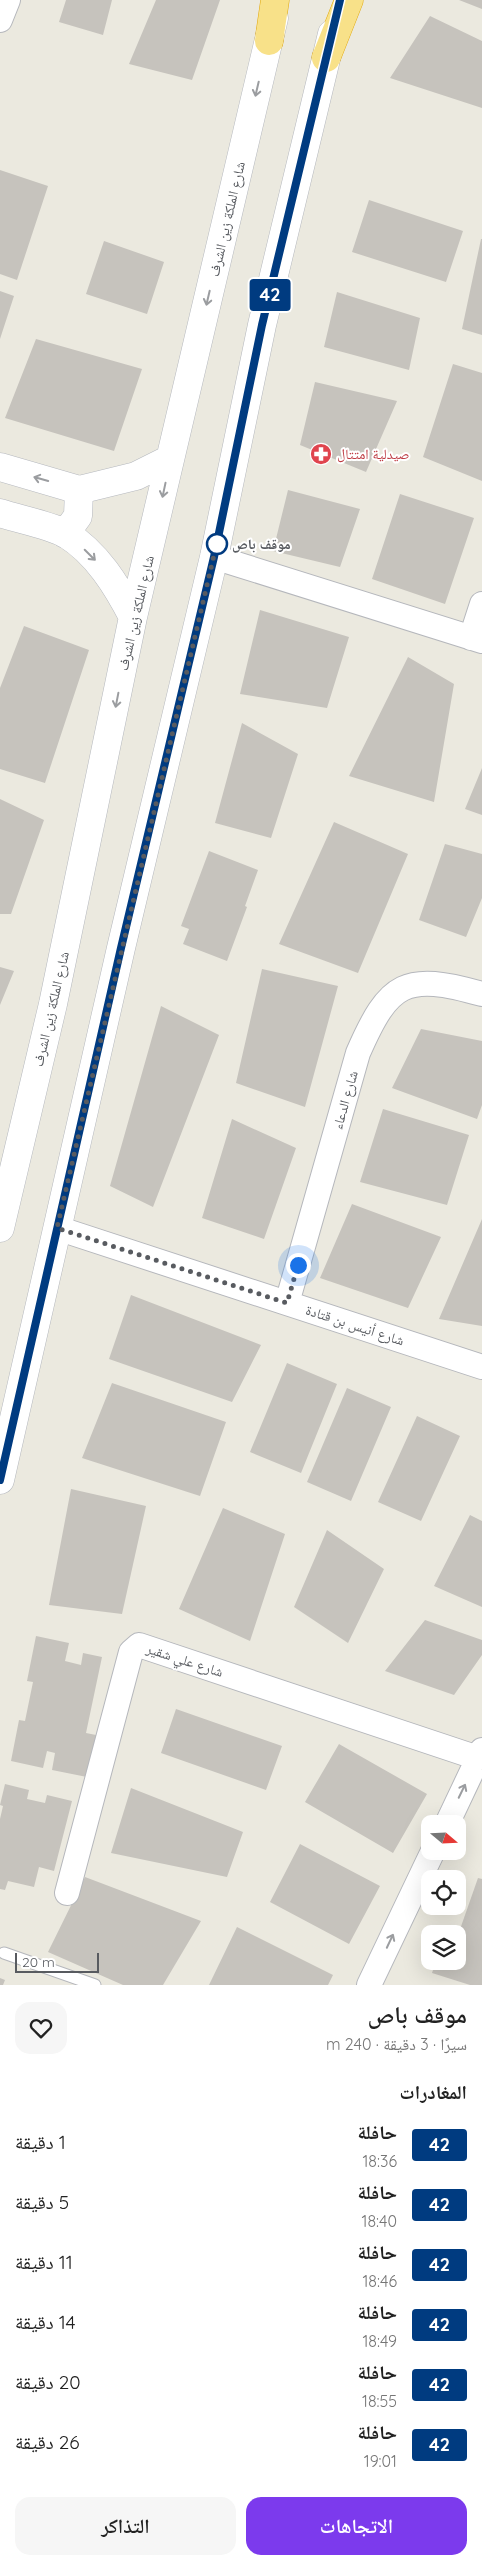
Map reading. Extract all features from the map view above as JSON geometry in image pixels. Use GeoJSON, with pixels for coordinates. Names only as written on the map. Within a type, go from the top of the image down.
{"type":"FeatureCollection","features":[{"type":"Feature","properties":{"kind":"highway"},"geometry":{"type":"LineString","coordinates":[[269,41],[274,0]]}},
{"type":"Feature","properties":{"kind":"highway"},"geometry":{"type":"LineString","coordinates":[[326,58],[349,0]]}},
{"type":"Feature","properties":{"kind":"main road","name":"شارع الملكة زين الشرف"},"geometry":{"type":"LineString","coordinates":[[0,1224],[53,1004],[133,617],[279,0]]}},
{"type":"Feature","properties":{"kind":"main road"},"geometry":{"type":"LineString","coordinates":[[0,1480],[214,557],[262,325],[340,0]]}},
{"type":"Feature","properties":{"kind":"main road"},"geometry":{"type":"LineString","coordinates":[[0,467],[79,490],[136,476],[170,459]]}},
{"type":"Feature","properties":{"kind":"main road"},"geometry":{"type":"LineString","coordinates":[[65,534],[78,516],[79,490]]}},
{"type":"Feature","properties":{"kind":"main road"},"geometry":{"type":"LineString","coordinates":[[0,513],[65,534],[88,553],[114,581],[133,617]]}},
{"type":"Feature","properties":{"kind":"street"},"geometry":{"type":"LineString","coordinates":[[0,20],[8,0]]}},
{"type":"Feature","properties":{"kind":"street"},"geometry":{"type":"LineString","coordinates":[[214,557],[477,640],[482,604]]}},
{"type":"Feature","properties":{"kind":"street","name":"شارع الدعاء"},"geometry":{"type":"LineString","coordinates":[[287,1303],[358,1053],[374,1018],[392,994],[414,983],[443,985],[482,994]]}},
{"type":"Feature","properties":{"kind":"street","name":"شارع أنيس بن قتادة"},"geometry":{"type":"LineString","coordinates":[[57,1228],[482,1367]]}},
{"type":"Feature","properties":{"kind":"street","name":"شارع علي شقير"},"geometry":{"type":"LineString","coordinates":[[67,1893],[130,1652],[139,1645],[480,1754]]}},
{"type":"Feature","properties":{"kind":"street"},"geometry":{"type":"LineString","coordinates":[[451,1815],[480,1754]]}},
{"type":"Feature","properties":{"kind":"street"},"geometry":{"type":"LineString","coordinates":[[369,1985],[430,1860]]}},
{"type":"Feature","properties":{"kind":"lane"},"geometry":{"type":"LineString","coordinates":[[4,1954],[95,1985]]}},
{"type":"Feature","properties":{"kind":"building"},"geometry":{"type":"Polygon","coordinates":[[[66,0],[112,0],[103,35],[59,22],[66,0]]]}},
{"type":"Feature","properties":{"kind":"building"},"geometry":{"type":"Polygon","coordinates":[[[156,0],[220,0],[192,80],[129,64],[156,0]]]}},
{"type":"Feature","properties":{"kind":"building"},"geometry":{"type":"Polygon","coordinates":[[[459,0],[482,0],[482,9],[459,0]]]}},
{"type":"Feature","properties":{"kind":"building"},"geometry":{"type":"Polygon","coordinates":[[[430,16],[482,41],[482,108],[390,78],[430,16]]]}},
{"type":"Feature","properties":{"kind":"building"},"geometry":{"type":"Polygon","coordinates":[[[0,170],[48,186],[17,280],[0,274],[0,170]]]}},
{"type":"Feature","properties":{"kind":"building"},"geometry":{"type":"Polygon","coordinates":[[[369,200],[463,231],[446,282],[352,252],[369,200]]]}},
{"type":"Feature","properties":{"kind":"building"},"geometry":{"type":"Polygon","coordinates":[[[482,239],[482,335],[462,329],[482,239]]]}},
{"type":"Feature","properties":{"kind":"building"},"geometry":{"type":"Polygon","coordinates":[[[104,241],[164,262],[147,314],[86,294],[104,241]]]}},
{"type":"Feature","properties":{"kind":"building"},"geometry":{"type":"Polygon","coordinates":[[[0,291],[14,296],[0,339],[0,291]]]}},
{"type":"Feature","properties":{"kind":"building"},"geometry":{"type":"Polygon","coordinates":[[[337,292],[420,318],[409,370],[324,347],[337,292]]]}},
{"type":"Feature","properties":{"kind":"building"},"geometry":{"type":"Polygon","coordinates":[[[36,339],[142,369],[114,451],[5,418],[36,339]]]}},
{"type":"Feature","properties":{"kind":"building"},"geometry":{"type":"Polygon","coordinates":[[[453,364],[482,373],[482,481],[423,457],[453,364]]]}},
{"type":"Feature","properties":{"kind":"building"},"geometry":{"type":"Polygon","coordinates":[[[315,382],[397,401],[366,472],[300,445],[315,382]]]}},
{"type":"Feature","properties":{"kind":"building"},"geometry":{"type":"Polygon","coordinates":[[[288,490],[360,509],[340,567],[273,551],[288,490]]]}},
{"type":"Feature","properties":{"kind":"building"},"geometry":{"type":"Polygon","coordinates":[[[400,494],[474,518],[445,604],[372,579],[400,494]]]}},
{"type":"Feature","properties":{"kind":"building"},"geometry":{"type":"Polygon","coordinates":[[[260,610],[349,637],[327,708],[240,694],[260,610]]]}},
{"type":"Feature","properties":{"kind":"building"},"geometry":{"type":"Polygon","coordinates":[[[24,626],[89,650],[45,783],[0,769],[0,688],[24,626]]]}},
{"type":"Feature","properties":{"kind":"building"},"geometry":{"type":"Polygon","coordinates":[[[408,657],[454,684],[434,802],[349,776],[408,657]]]}},
{"type":"Feature","properties":{"kind":"building"},"geometry":{"type":"Polygon","coordinates":[[[242,723],[298,754],[271,838],[215,823],[242,723]]]}},
{"type":"Feature","properties":{"kind":"building"},"geometry":{"type":"Polygon","coordinates":[[[482,768],[482,815],[465,809],[482,768]]]}},
{"type":"Feature","properties":{"kind":"building"},"geometry":{"type":"Polygon","coordinates":[[[0,799],[44,820],[11,914],[0,914],[0,799]]]}},
{"type":"Feature","properties":{"kind":"building"},"geometry":{"type":"Polygon","coordinates":[[[334,822],[408,854],[358,973],[279,944],[334,822]]]}},
{"type":"Feature","properties":{"kind":"building"},"geometry":{"type":"Polygon","coordinates":[[[445,844],[482,854],[482,898],[466,937],[419,920],[445,844]]]}},
{"type":"Feature","properties":{"kind":"building"},"geometry":{"type":"Polygon","coordinates":[[[209,851],[258,870],[245,906],[247,907],[227,961],[183,944],[189,929],[181,926],[209,851]]]}},
{"type":"Feature","properties":{"kind":"building"},"geometry":{"type":"Polygon","coordinates":[[[0,967],[14,971],[0,1005],[0,967]]]}},
{"type":"Feature","properties":{"kind":"building"},"geometry":{"type":"Polygon","coordinates":[[[262,969],[338,986],[305,1107],[236,1083],[262,969]]]}},
{"type":"Feature","properties":{"kind":"building"},"geometry":{"type":"Polygon","coordinates":[[[161,1006],[219,1035],[153,1207],[110,1186],[161,1006]]]}},
{"type":"Feature","properties":{"kind":"building"},"geometry":{"type":"Polygon","coordinates":[[[421,1029],[482,1041],[482,1105],[477,1119],[392,1088],[421,1029]]]}},
{"type":"Feature","properties":{"kind":"building"},"geometry":{"type":"Polygon","coordinates":[[[383,1109],[469,1135],[447,1205],[360,1182],[383,1109]]]}},
{"type":"Feature","properties":{"kind":"building"},"geometry":{"type":"Polygon","coordinates":[[[232,1119],[296,1148],[264,1239],[202,1218],[232,1119]]]}},
{"type":"Feature","properties":{"kind":"building"},"geometry":{"type":"Polygon","coordinates":[[[352,1204],[441,1237],[408,1308],[320,1278],[352,1204]]]}},
{"type":"Feature","properties":{"kind":"building"},"geometry":{"type":"Polygon","coordinates":[[[482,1219],[482,1326],[439,1319],[482,1219]]]}},
{"type":"Feature","properties":{"kind":"building"},"geometry":{"type":"Polygon","coordinates":[[[131,1295],[261,1345],[232,1402],[109,1359],[131,1295]]]}},
{"type":"Feature","properties":{"kind":"building"},"geometry":{"type":"Polygon","coordinates":[[[287,1363],[337,1384],[301,1473],[250,1452],[287,1363]]]}},
{"type":"Feature","properties":{"kind":"building"},"geometry":{"type":"Polygon","coordinates":[[[112,1383],[226,1422],[200,1496],[82,1458],[112,1383]]]}},
{"type":"Feature","properties":{"kind":"building"},"geometry":{"type":"Polygon","coordinates":[[[347,1388],[391,1407],[351,1501],[307,1482],[347,1388]]]}},
{"type":"Feature","properties":{"kind":"building"},"geometry":{"type":"Polygon","coordinates":[[[417,1416],[460,1436],[421,1521],[378,1502],[417,1416]]]}},
{"type":"Feature","properties":{"kind":"building"},"geometry":{"type":"Polygon","coordinates":[[[71,1489],[146,1506],[122,1614],[49,1605],[71,1489]]]}},
{"type":"Feature","properties":{"kind":"building"},"geometry":{"type":"Polygon","coordinates":[[[223,1508],[285,1534],[250,1641],[179,1609],[223,1508]]]}},
{"type":"Feature","properties":{"kind":"building"},"geometry":{"type":"Polygon","coordinates":[[[470,1515],[482,1521],[482,1607],[434,1586],[470,1515]]]}},
{"type":"Feature","properties":{"kind":"building"},"geometry":{"type":"Polygon","coordinates":[[[327,1530],[384,1569],[348,1643],[294,1607],[327,1530]]]}},
{"type":"Feature","properties":{"kind":"building"},"geometry":{"type":"Polygon","coordinates":[[[425,1620],[482,1640],[482,1655],[454,1695],[385,1671],[425,1620]]]}},
{"type":"Feature","properties":{"kind":"building"},"geometry":{"type":"Polygon","coordinates":[[[36,1636],[69,1643],[65,1661],[81,1665],[83,1653],[102,1657],[86,1733],[96,1735],[87,1777],[52,1770],[55,1753],[47,1751],[43,1768],[11,1761],[19,1720],[25,1721],[33,1682],[27,1681],[36,1636]]]}},
{"type":"Feature","properties":{"kind":"building"},"geometry":{"type":"Polygon","coordinates":[[[176,1709],[282,1746],[266,1790],[161,1753],[176,1709]]]}},
{"type":"Feature","properties":{"kind":"building"},"geometry":{"type":"Polygon","coordinates":[[[339,1744],[427,1794],[393,1853],[305,1802],[339,1744]]]}},
{"type":"Feature","properties":{"kind":"building"},"geometry":{"type":"Polygon","coordinates":[[[5,1784],[29,1790],[27,1799],[45,1803],[47,1795],[72,1801],[54,1871],[39,1867],[34,1887],[8,1881],[5,1890],[0,1889],[0,1819],[3,1806],[0,1805],[5,1784]]]}},
{"type":"Feature","properties":{"kind":"building"},"geometry":{"type":"Polygon","coordinates":[[[131,1788],[243,1832],[227,1877],[111,1853],[131,1788]]]}},
{"type":"Feature","properties":{"kind":"building"},"geometry":{"type":"Polygon","coordinates":[[[300,1844],[380,1886],[349,1944],[270,1902],[300,1844]]]}},
{"type":"Feature","properties":{"kind":"building"},"geometry":{"type":"Polygon","coordinates":[[[85,1877],[201,1921],[163,1985],[123,1985],[48,1952],[85,1877]]]}},
{"type":"Feature","properties":{"kind":"building"},"geometry":{"type":"Polygon","coordinates":[[[478,1878],[482,1879],[482,1985],[470,1985],[432,1973],[433,1970],[466,1970],[466,1925],[462,1925],[478,1878]]]}},
{"type":"Feature","properties":{"kind":"building"},"geometry":{"type":"Polygon","coordinates":[[[237,1927],[333,1975],[328,1985],[209,1985],[237,1927]]]}},
{"type":"Feature","properties":{"kind":"building"},"geometry":{"type":"Polygon","coordinates":[[[0,1978],[5,1980],[3,1985],[0,1985],[0,1978]]]}},
{"type":"Feature","properties":{"kind":"bus line","name":"42"},"geometry":{"type":"LineString","coordinates":[[0,1480],[33,1326],[214,557],[262,325],[340,0]]}},
{"type":"Feature","properties":{"kind":"place","name":"صيدلية امتتال"},"geometry":{"type":"Point","coordinates":[321,454]}},
{"type":"Feature","properties":{"kind":"place","name":"موقف باص"},"geometry":{"type":"Point","coordinates":[217,544]}},
{"type":"Feature","properties":{"kind":"route"},"geometry":{"type":"LineString","coordinates":[[217,544],[218,538],[57,1228],[287,1303],[298,1265]]}}]}
